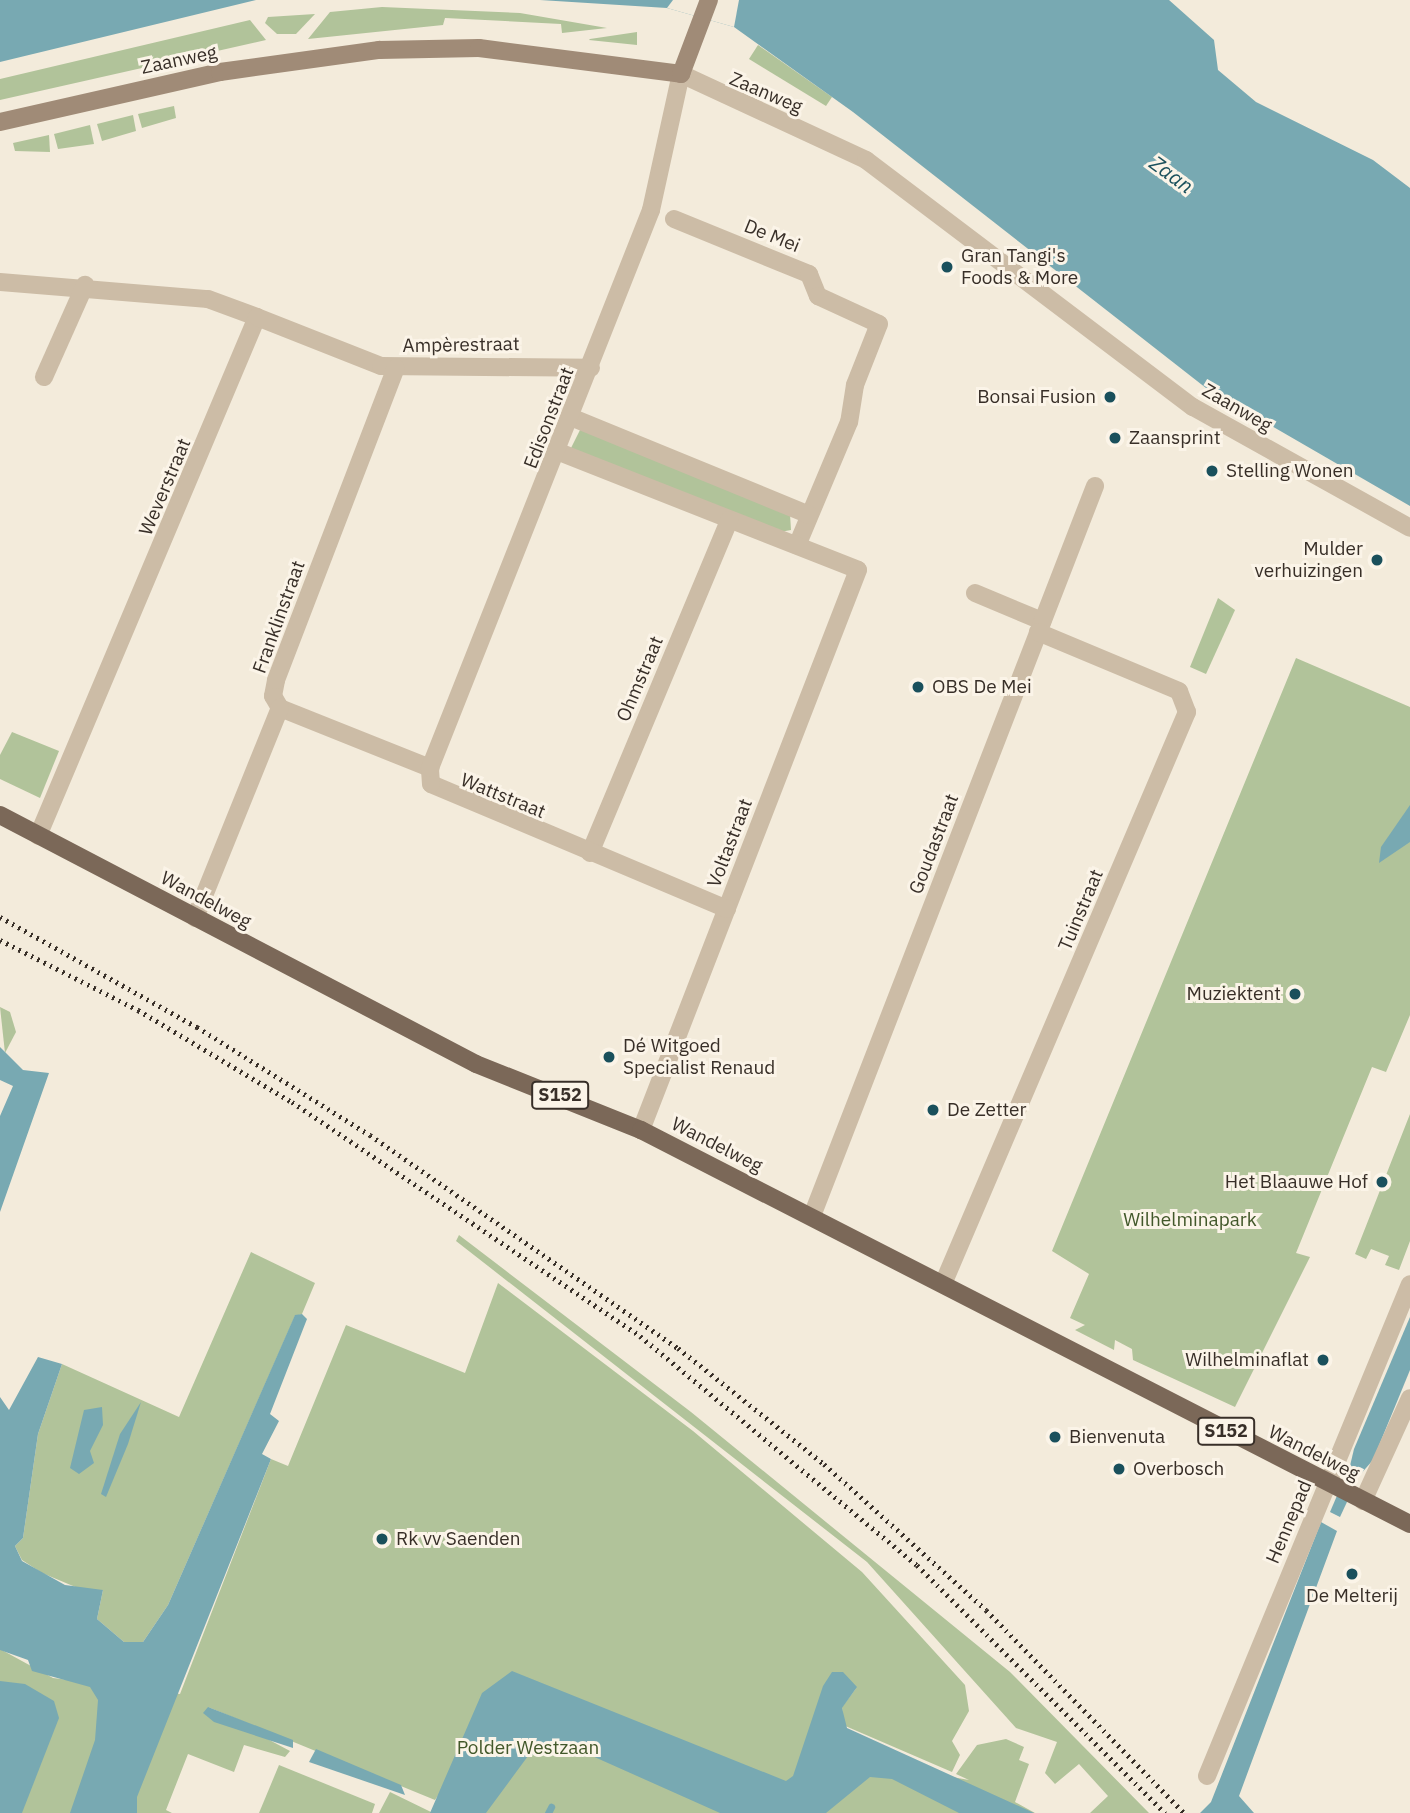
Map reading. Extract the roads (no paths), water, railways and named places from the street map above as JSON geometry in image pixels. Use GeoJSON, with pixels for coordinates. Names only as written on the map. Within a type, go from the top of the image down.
{"type":"FeatureCollection","features":[{"type":"Feature","properties":{"kind":"main road"},"geometry":{"type":"LineString","coordinates":[[681,75],[706,9]]}},
{"type":"Feature","properties":{"kind":"main road","name":"Zaanweg"},"geometry":{"type":"LineString","coordinates":[[0,122],[220,72],[379,50],[479,48],[681,75]]}},
{"type":"Feature","properties":{"kind":"main road","name":"Wandelweg"},"geometry":{"type":"LineString","coordinates":[[0,814],[476,1064],[641,1130],[1410,1524]]}},
{"type":"Feature","properties":{"kind":"street","name":"Edisonstraat"},"geometry":{"type":"LineString","coordinates":[[430,768],[573,418],[651,210],[681,75]]}},
{"type":"Feature","properties":{"kind":"street","name":"Zaanweg"},"geometry":{"type":"LineString","coordinates":[[681,75],[859,156],[1193,407],[1410,528]]}},
{"type":"Feature","properties":{"kind":"street","name":"De Mei"},"geometry":{"type":"LineString","coordinates":[[674,219],[809,274],[818,296],[878,324],[855,385],[849,422],[809,515]]}},
{"type":"Feature","properties":{"kind":"street"},"geometry":{"type":"LineString","coordinates":[[0,282],[85,285],[208,299],[257,317]]}},
{"type":"Feature","properties":{"kind":"street"},"geometry":{"type":"LineString","coordinates":[[44,377],[85,285]]}},
{"type":"Feature","properties":{"kind":"street","name":"Ampèrestraat"},"geometry":{"type":"LineString","coordinates":[[257,317],[396,368],[591,368]]}},
{"type":"Feature","properties":{"kind":"street","name":"Weverstraat"},"geometry":{"type":"LineString","coordinates":[[38,836],[257,317]]}},
{"type":"Feature","properties":{"kind":"street","name":"Franklinstraat"},"geometry":{"type":"LineString","coordinates":[[195,918],[280,708],[273,696],[276,680],[396,368]]}},
{"type":"Feature","properties":{"kind":"street"},"geometry":{"type":"LineString","coordinates":[[559,452],[797,546],[809,515],[573,418]]}},
{"type":"Feature","properties":{"kind":"street","name":"Goudastraat"},"geometry":{"type":"LineString","coordinates":[[811,1216],[1095,486]]}},
{"type":"Feature","properties":{"kind":"street","name":"Ohmstraat"},"geometry":{"type":"LineString","coordinates":[[590,853],[729,520]]}},
{"type":"Feature","properties":{"kind":"street","name":"Voltastraat"},"geometry":{"type":"LineString","coordinates":[[641,1130],[858,570],[797,546]]}},
{"type":"Feature","properties":{"kind":"street","name":"Tuinstraat"},"geometry":{"type":"LineString","coordinates":[[943,1284],[1187,712],[1179,691],[975,593]]}},
{"type":"Feature","properties":{"kind":"street"},"geometry":{"type":"LineString","coordinates":[[280,708],[430,768]]}},
{"type":"Feature","properties":{"kind":"street","name":"Wattstraat"},"geometry":{"type":"LineString","coordinates":[[430,768],[431,784],[445,795],[727,908]]}},
{"type":"Feature","properties":{"kind":"street","name":"Hennepad"},"geometry":{"type":"LineString","coordinates":[[1207,1776],[1331,1485],[1410,1284]]}},
{"type":"Feature","properties":{"kind":"street"},"geometry":{"type":"LineString","coordinates":[[1359,1499],[1410,1398]]}},
{"type":"Feature","properties":{"kind":"water"},"geometry":{"type":"Polygon","coordinates":[[[0,0],[256,0],[0,62],[0,0]]]}},
{"type":"Feature","properties":{"kind":"water","name":"Zaan"},"geometry":{"type":"Polygon","coordinates":[[[540,0],[1169,0],[1214,40],[1218,70],[1256,102],[1373,160],[1410,188],[1410,506],[1206,388],[853,112],[734,27],[667,8],[540,0]]]}},
{"type":"Feature","properties":{"kind":"water"},"geometry":{"type":"Polygon","coordinates":[[[1410,805],[1410,842],[1379,863],[1381,847],[1410,805]]]}},
{"type":"Feature","properties":{"kind":"water"},"geometry":{"type":"Polygon","coordinates":[[[0,1047],[23,1070],[49,1073],[0,1212],[0,1116],[13,1086],[0,1080],[0,1047]]]}},
{"type":"Feature","properties":{"kind":"water"},"geometry":{"type":"Polygon","coordinates":[[[302,1314],[307,1319],[270,1414],[279,1421],[262,1454],[271,1459],[137,1797],[137,1813],[70,1813],[95,1740],[98,1700],[90,1687],[32,1671],[28,1660],[0,1650],[0,1397],[9,1410],[38,1357],[62,1364],[38,1434],[23,1538],[15,1546],[22,1561],[65,1585],[103,1590],[97,1619],[124,1642],[143,1642],[168,1605],[295,1315],[302,1314]]]}},
{"type":"Feature","properties":{"kind":"water"},"geometry":{"type":"Polygon","coordinates":[[[1410,1317],[1410,1370],[1373,1460],[1359,1476],[1349,1470],[1354,1449],[1410,1317]]]}},
{"type":"Feature","properties":{"kind":"water"},"geometry":{"type":"Polygon","coordinates":[[[141,1402],[128,1444],[106,1497],[101,1494],[120,1434],[141,1402]]]}},
{"type":"Feature","properties":{"kind":"water"},"geometry":{"type":"Polygon","coordinates":[[[102,1407],[103,1425],[90,1451],[94,1463],[79,1474],[70,1468],[84,1410],[102,1407]]]}},
{"type":"Feature","properties":{"kind":"water"},"geometry":{"type":"Polygon","coordinates":[[[1342,1484],[1353,1489],[1340,1517],[1330,1512],[1342,1484]]]}},
{"type":"Feature","properties":{"kind":"water"},"geometry":{"type":"Polygon","coordinates":[[[1321,1522],[1337,1531],[1239,1796],[1254,1813],[1200,1813],[1211,1802],[1321,1522]]]}},
{"type":"Feature","properties":{"kind":"water","name":"Polder Westzaan"},"geometry":{"type":"Polygon","coordinates":[[[512,1671],[786,1781],[793,1776],[823,1686],[832,1672],[843,1672],[857,1687],[842,1708],[847,1728],[1034,1813],[959,1813],[892,1779],[870,1777],[826,1813],[720,1813],[581,1751],[555,1750],[528,1756],[486,1813],[430,1813],[482,1693],[512,1671]]]}},
{"type":"Feature","properties":{"kind":"water"},"geometry":{"type":"Polygon","coordinates":[[[0,1681],[25,1684],[54,1701],[59,1718],[22,1813],[0,1813],[0,1681]]]}},
{"type":"Feature","properties":{"kind":"water"},"geometry":{"type":"Polygon","coordinates":[[[208,1707],[293,1740],[293,1748],[214,1722],[203,1713],[208,1707]]]}},
{"type":"Feature","properties":{"kind":"water"},"geometry":{"type":"Polygon","coordinates":[[[316,1749],[401,1785],[405,1795],[309,1762],[316,1749]]]}},
{"type":"Feature","properties":{"kind":"waterway"},"geometry":{"type":"LineString","coordinates":[[548,1813],[551,1807]]}},
{"type":"Feature","properties":{"kind":"railway"},"geometry":{"type":"LineString","coordinates":[[0,917],[197,1027],[370,1135],[678,1348],[824,1464],[986,1610],[1184,1813]]}},
{"type":"Feature","properties":{"kind":"railway"},"geometry":{"type":"LineString","coordinates":[[0,940],[138,1010],[292,1102],[640,1336],[917,1565],[1165,1813]]}},
{"type":"Feature","properties":{"kind":"place","name":"Gran Tangi's Foods & More"},"geometry":{"type":"Point","coordinates":[947,267]}},
{"type":"Feature","properties":{"kind":"place","name":"Bonsai Fusion"},"geometry":{"type":"Point","coordinates":[1110,397]}},
{"type":"Feature","properties":{"kind":"place","name":"Zaansprint"},"geometry":{"type":"Point","coordinates":[1115,438]}},
{"type":"Feature","properties":{"kind":"place","name":"Stelling Wonen"},"geometry":{"type":"Point","coordinates":[1212,471]}},
{"type":"Feature","properties":{"kind":"place","name":"Mulder verhuizingen"},"geometry":{"type":"Point","coordinates":[1377,560]}},
{"type":"Feature","properties":{"kind":"place","name":"OBS De Mei"},"geometry":{"type":"Point","coordinates":[918,687]}},
{"type":"Feature","properties":{"kind":"place","name":"Muziektent"},"geometry":{"type":"Point","coordinates":[1295,994]}},
{"type":"Feature","properties":{"kind":"place","name":"Dé Witgoed Specialist Renaud"},"geometry":{"type":"Point","coordinates":[609,1057]}},
{"type":"Feature","properties":{"kind":"place","name":"De Zetter"},"geometry":{"type":"Point","coordinates":[933,1110]}},
{"type":"Feature","properties":{"kind":"place","name":"Het Blaauwe Hof"},"geometry":{"type":"Point","coordinates":[1382,1182]}},
{"type":"Feature","properties":{"kind":"place","name":"Wilhelminaflat"},"geometry":{"type":"Point","coordinates":[1323,1360]}},
{"type":"Feature","properties":{"kind":"place","name":"Bienvenuta"},"geometry":{"type":"Point","coordinates":[1055,1437]}},
{"type":"Feature","properties":{"kind":"place","name":"Overbosch"},"geometry":{"type":"Point","coordinates":[1119,1469]}},
{"type":"Feature","properties":{"kind":"place","name":"Rk vv Saenden"},"geometry":{"type":"Point","coordinates":[382,1539]}},
{"type":"Feature","properties":{"kind":"place","name":"De Melterij"},"geometry":{"type":"Point","coordinates":[1352,1574]}},
{"type":"Feature","properties":{"kind":"park label","name":"Wilhelminapark"},"geometry":{"type":"Point","coordinates":[1190,1220]}}]}
